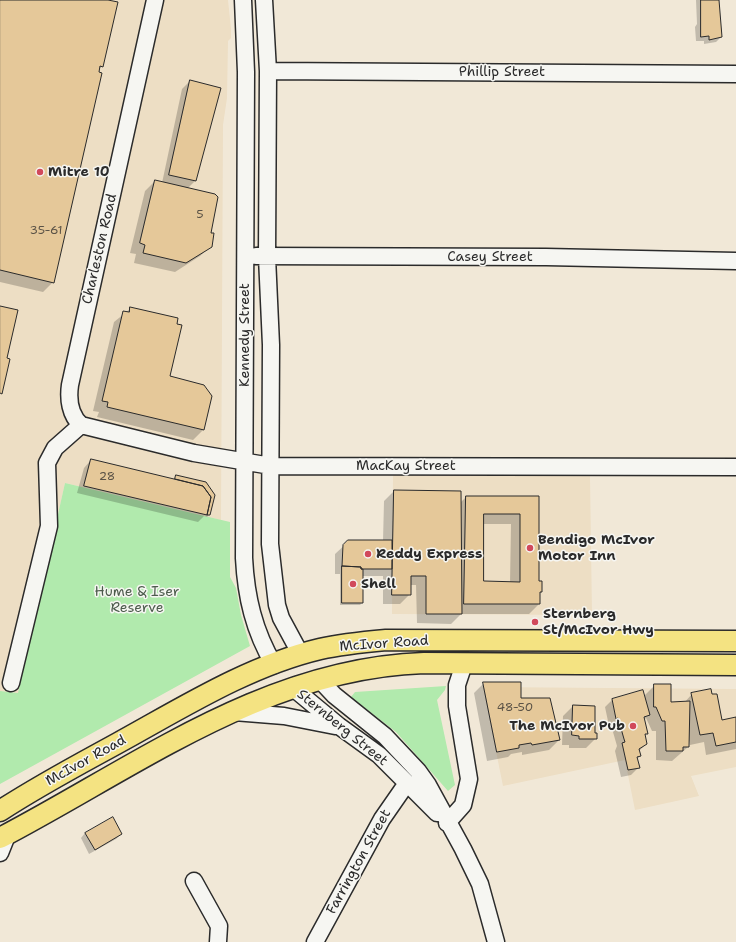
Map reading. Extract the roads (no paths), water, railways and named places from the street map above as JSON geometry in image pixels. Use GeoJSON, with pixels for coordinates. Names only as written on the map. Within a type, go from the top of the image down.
{"type":"FeatureCollection","features":[{"type":"Feature","properties":{"kind":"main road","name":"McIvor Road"},"geometry":{"type":"LineString","coordinates":[[0,811],[35,789],[178,710],[274,665],[301,655],[346,644],[386,640],[733,638]]}},
{"type":"Feature","properties":{"kind":"main road"},"geometry":{"type":"LineString","coordinates":[[502,640],[502,647],[505,653],[546,654],[582,664]]}},
{"type":"Feature","properties":{"kind":"main road","name":"Sternberg Street"},"geometry":{"type":"LineString","coordinates":[[301,655],[319,680]]}},
{"type":"Feature","properties":{"kind":"main road","name":"McIvor Road"},"geometry":{"type":"LineString","coordinates":[[4,835],[136,762],[231,712],[292,687],[319,680],[385,666],[417,664],[736,665]]}},
{"type":"Feature","properties":{"kind":"main road","name":"Sternberg Street"},"geometry":{"type":"LineString","coordinates":[[274,665],[292,687]]}},
{"type":"Feature","properties":{"kind":"street","name":"Charleston Road"},"geometry":{"type":"LineString","coordinates":[[81,425],[75,417],[69,402],[70,385],[156,0]]}},
{"type":"Feature","properties":{"kind":"street","name":"Kennedy Street"},"geometry":{"type":"LineString","coordinates":[[243,0],[246,72],[244,558],[248,599],[260,638],[274,665]]}},
{"type":"Feature","properties":{"kind":"street","name":"Kennedy Street"},"geometry":{"type":"LineString","coordinates":[[264,0],[268,71],[267,257],[271,345],[270,533],[274,591],[281,618],[301,655]]}},
{"type":"Feature","properties":{"kind":"street","name":"Phillip Street"},"geometry":{"type":"LineString","coordinates":[[268,71],[736,74]]}},
{"type":"Feature","properties":{"kind":"street","name":"Casey Street"},"geometry":{"type":"LineString","coordinates":[[245,256],[538,257],[736,261]]}},
{"type":"Feature","properties":{"kind":"street","name":"MacKay Street"},"geometry":{"type":"LineString","coordinates":[[81,425],[194,453],[270,466],[736,467]]}},
{"type":"Feature","properties":{"kind":"street"},"geometry":{"type":"LineString","coordinates":[[11,683],[49,526],[48,463],[55,448],[81,425]]}},
{"type":"Feature","properties":{"kind":"street"},"geometry":{"type":"LineString","coordinates":[[447,822],[463,805],[469,779],[457,706],[457,685],[464,664]]}},
{"type":"Feature","properties":{"kind":"street","name":"Sternberg Street"},"geometry":{"type":"LineString","coordinates":[[319,680],[334,695],[386,736],[402,752],[428,785],[463,849],[480,884],[496,942]]}},
{"type":"Feature","properties":{"kind":"street","name":"Sternberg Street"},"geometry":{"type":"LineString","coordinates":[[292,687],[339,726],[379,755],[447,822]]}},
{"type":"Feature","properties":{"kind":"street"},"geometry":{"type":"LineString","coordinates":[[231,712],[296,718],[339,726]]}},
{"type":"Feature","properties":{"kind":"street","name":"Farrington Street"},"geometry":{"type":"LineString","coordinates":[[315,942],[382,819],[407,784]]}},
{"type":"Feature","properties":{"kind":"street"},"geometry":{"type":"LineString","coordinates":[[0,853],[4,835]]}},
{"type":"Feature","properties":{"kind":"street"},"geometry":{"type":"LineString","coordinates":[[194,881],[219,926],[218,942]]}},
{"type":"Feature","properties":{"kind":"place","name":"Mitre 10"},"geometry":{"type":"Point","coordinates":[40,172]}},
{"type":"Feature","properties":{"kind":"place","name":"Bendigo McIvor Motor Inn"},"geometry":{"type":"Point","coordinates":[530,548]}},
{"type":"Feature","properties":{"kind":"place","name":"Reddy Express"},"geometry":{"type":"Point","coordinates":[368,554]}},
{"type":"Feature","properties":{"kind":"place","name":"Shell"},"geometry":{"type":"Point","coordinates":[353,584]}},
{"type":"Feature","properties":{"kind":"place","name":"Sternberg St/McIvor Hwy"},"geometry":{"type":"Point","coordinates":[535,622]}},
{"type":"Feature","properties":{"kind":"place","name":"The McIvor Pub"},"geometry":{"type":"Point","coordinates":[633,726]}},
{"type":"Feature","properties":{"kind":"park label","name":"Hume & Iser Reserve"},"geometry":{"type":"Point","coordinates":[137,600]}}]}
